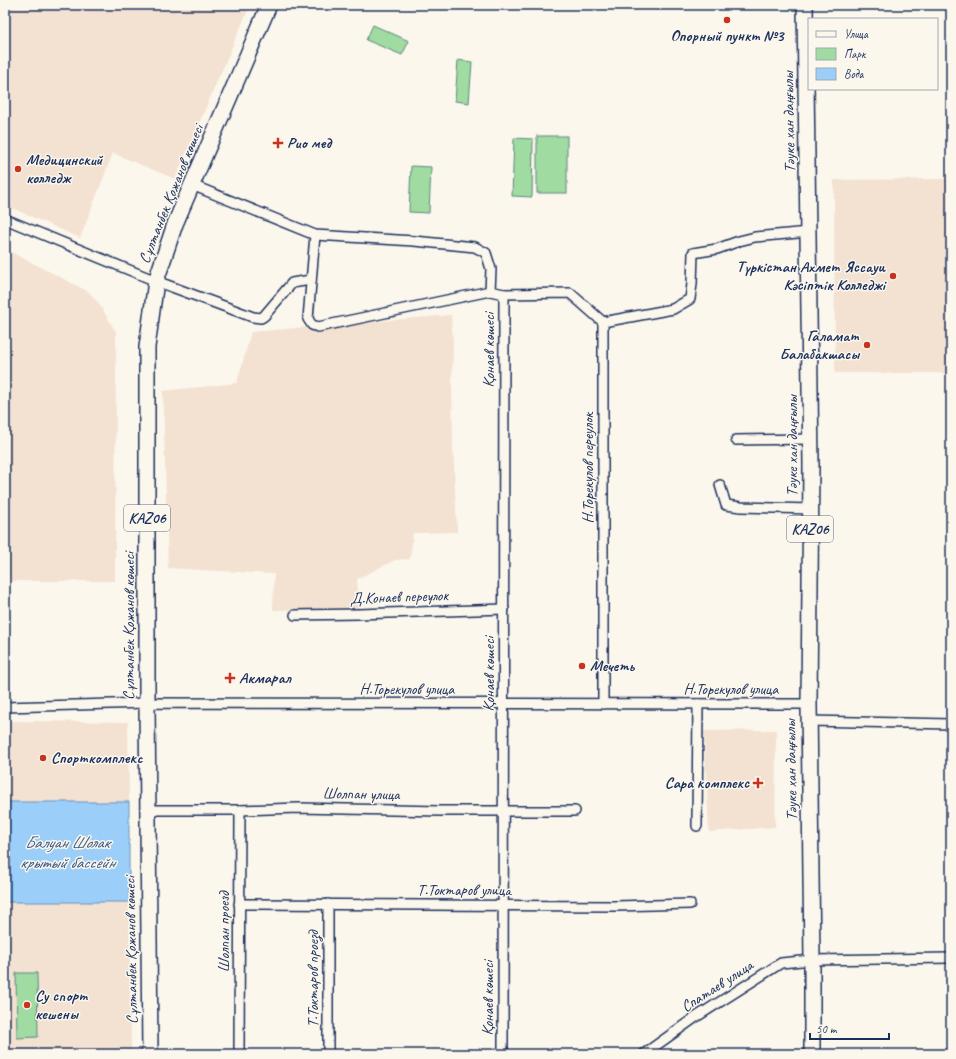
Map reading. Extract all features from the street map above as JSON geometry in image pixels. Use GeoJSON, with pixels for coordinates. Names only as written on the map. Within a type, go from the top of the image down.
{"type":"FeatureCollection","features":[{"type":"Feature","properties":{"kind":"main road","name":"Сұлтанбек Қожанов көшесі"},"geometry":{"type":"LineString","coordinates":[[150,1054],[146,703],[147,347],[156,281],[175,224],[269,5]]}},
{"type":"Feature","properties":{"kind":"main road","name":"Тәуке хан даңғылы"},"geometry":{"type":"LineString","coordinates":[[805,5],[811,439],[809,721],[812,1054]]}},
{"type":"Feature","properties":{"kind":"street"},"geometry":{"type":"LineString","coordinates":[[192,185],[315,235],[414,241],[475,247],[486,253],[491,269],[490,291]]}},
{"type":"Feature","properties":{"kind":"street"},"geometry":{"type":"LineString","coordinates":[[5,219],[156,281],[253,317],[261,318],[264,316],[292,283],[311,280]]}},
{"type":"Feature","properties":{"kind":"street"},"geometry":{"type":"LineString","coordinates":[[315,235],[308,319],[312,325],[318,327],[490,291],[504,294],[570,293],[603,322],[673,309],[690,299],[693,253],[718,249],[755,237],[808,232]]}},
{"type":"Feature","properties":{"kind":"street","name":"Қонаев көшесі"},"geometry":{"type":"LineString","coordinates":[[503,1054],[504,294]]}},
{"type":"Feature","properties":{"kind":"street","name":"Н.Торекулов переулок"},"geometry":{"type":"LineString","coordinates":[[603,322],[604,704]]}},
{"type":"Feature","properties":{"kind":"street"},"geometry":{"type":"LineString","coordinates":[[736,440],[811,439]]}},
{"type":"Feature","properties":{"kind":"street"},"geometry":{"type":"LineString","coordinates":[[720,485],[726,505],[741,507],[810,509]]}},
{"type":"Feature","properties":{"kind":"street","name":"Д.Конаев переулок"},"geometry":{"type":"LineString","coordinates":[[295,615],[504,609]]}},
{"type":"Feature","properties":{"kind":"street","name":"Н.Торекулов улица"},"geometry":{"type":"LineString","coordinates":[[5,707],[146,703],[809,704]]}},
{"type":"Feature","properties":{"kind":"street"},"geometry":{"type":"LineString","coordinates":[[697,826],[698,704]]}},
{"type":"Feature","properties":{"kind":"street"},"geometry":{"type":"LineString","coordinates":[[809,721],[951,724]]}},
{"type":"Feature","properties":{"kind":"street","name":"Шолпан улица"},"geometry":{"type":"LineString","coordinates":[[148,810],[240,810],[298,808],[440,811],[575,811]]}},
{"type":"Feature","properties":{"kind":"street","name":"Шолпан проезд"},"geometry":{"type":"LineString","coordinates":[[239,1054],[240,810]]}},
{"type":"Feature","properties":{"kind":"street","name":"Т.Токтаров улица"},"geometry":{"type":"LineString","coordinates":[[239,904],[503,906],[616,906],[690,904]]}},
{"type":"Feature","properties":{"kind":"street","name":"Т.Токтаров проезд"},"geometry":{"type":"LineString","coordinates":[[328,904],[328,1054]]}},
{"type":"Feature","properties":{"kind":"street","name":"Спатаев улица"},"geometry":{"type":"LineString","coordinates":[[644,1054],[692,1019],[781,963],[812,960],[951,958]]}},
{"type":"Feature","properties":{"kind":"shaded area"},"geometry":{"type":"Polygon","coordinates":[[[5,5],[250,5],[175,179],[113,153],[80,238],[5,205],[5,5]]]}},
{"type":"Feature","properties":{"kind":"shaded area","name":"Түркістан Ахмет Яссауи Кәсіптік Колледжі"},"geometry":{"type":"Polygon","coordinates":[[[951,179],[951,373],[835,373],[834,180],[951,179]]]}},
{"type":"Feature","properties":{"kind":"shaded area"},"geometry":{"type":"Polygon","coordinates":[[[11,252],[89,292],[99,304],[116,332],[115,581],[5,581],[11,252]]]}},
{"type":"Feature","properties":{"kind":"shaded area"},"geometry":{"type":"Polygon","coordinates":[[[451,315],[453,342],[453,447],[457,532],[413,533],[410,559],[395,560],[357,579],[359,608],[273,610],[274,574],[168,568],[163,391],[237,383],[251,332],[451,315]]]}},
{"type":"Feature","properties":{"kind":"shaded area"},"geometry":{"type":"Polygon","coordinates":[[[5,721],[128,722],[129,802],[5,802],[5,721]]]}},
{"type":"Feature","properties":{"kind":"shaded area"},"geometry":{"type":"Polygon","coordinates":[[[776,730],[775,827],[709,832],[704,731],[776,730]]]}},
{"type":"Feature","properties":{"kind":"shaded area","name":"Су спорт кешены"},"geometry":{"type":"Polygon","coordinates":[[[5,902],[129,902],[131,1054],[5,1054],[5,902]]]}},
{"type":"Feature","properties":{"kind":"green space"},"geometry":{"type":"Polygon","coordinates":[[[373,25],[409,41],[402,55],[366,40],[373,25]]]}},
{"type":"Feature","properties":{"kind":"green space"},"geometry":{"type":"Polygon","coordinates":[[[458,60],[472,62],[469,103],[455,101],[458,60]]]}},
{"type":"Feature","properties":{"kind":"green space"},"geometry":{"type":"Polygon","coordinates":[[[537,136],[567,136],[567,193],[537,193],[537,136]]]}},
{"type":"Feature","properties":{"kind":"green space"},"geometry":{"type":"Polygon","coordinates":[[[514,138],[533,139],[532,197],[512,196],[514,138]]]}},
{"type":"Feature","properties":{"kind":"green space"},"geometry":{"type":"Polygon","coordinates":[[[411,166],[431,167],[429,213],[409,212],[411,166]]]}},
{"type":"Feature","properties":{"kind":"green space","name":"Су спорт кешены"},"geometry":{"type":"Polygon","coordinates":[[[16,973],[37,973],[38,1037],[17,1038],[16,973]]]}},
{"type":"Feature","properties":{"kind":"water","name":"Балуан Шолак крытый бассейн"},"geometry":{"type":"Polygon","coordinates":[[[5,802],[129,802],[129,902],[5,902],[5,802]]]}},
{"type":"Feature","properties":{"kind":"place","name":"Опорный пункт №3"},"geometry":{"type":"Point","coordinates":[727,20]}},
{"type":"Feature","properties":{"kind":"place","name":"Рио мед"},"geometry":{"type":"Point","coordinates":[278,143]}},
{"type":"Feature","properties":{"kind":"place","name":"Медицинский колледж"},"geometry":{"type":"Point","coordinates":[18,169]}},
{"type":"Feature","properties":{"kind":"place","name":"Түркістан Ахмет Яссауи Кәсіптік Колледжі"},"geometry":{"type":"Point","coordinates":[893,276]}},
{"type":"Feature","properties":{"kind":"place","name":"Галамат Балабакшасы"},"geometry":{"type":"Point","coordinates":[867,345]}},
{"type":"Feature","properties":{"kind":"place","name":"Мечеть"},"geometry":{"type":"Point","coordinates":[582,666]}},
{"type":"Feature","properties":{"kind":"place","name":"Акмарал"},"geometry":{"type":"Point","coordinates":[230,678]}},
{"type":"Feature","properties":{"kind":"place","name":"Спорткомплекс"},"geometry":{"type":"Point","coordinates":[43,758]}},
{"type":"Feature","properties":{"kind":"place","name":"Сара комплекс"},"geometry":{"type":"Point","coordinates":[758,783]}},
{"type":"Feature","properties":{"kind":"place","name":"Су спорт кешены"},"geometry":{"type":"Point","coordinates":[27,1005]}}]}
